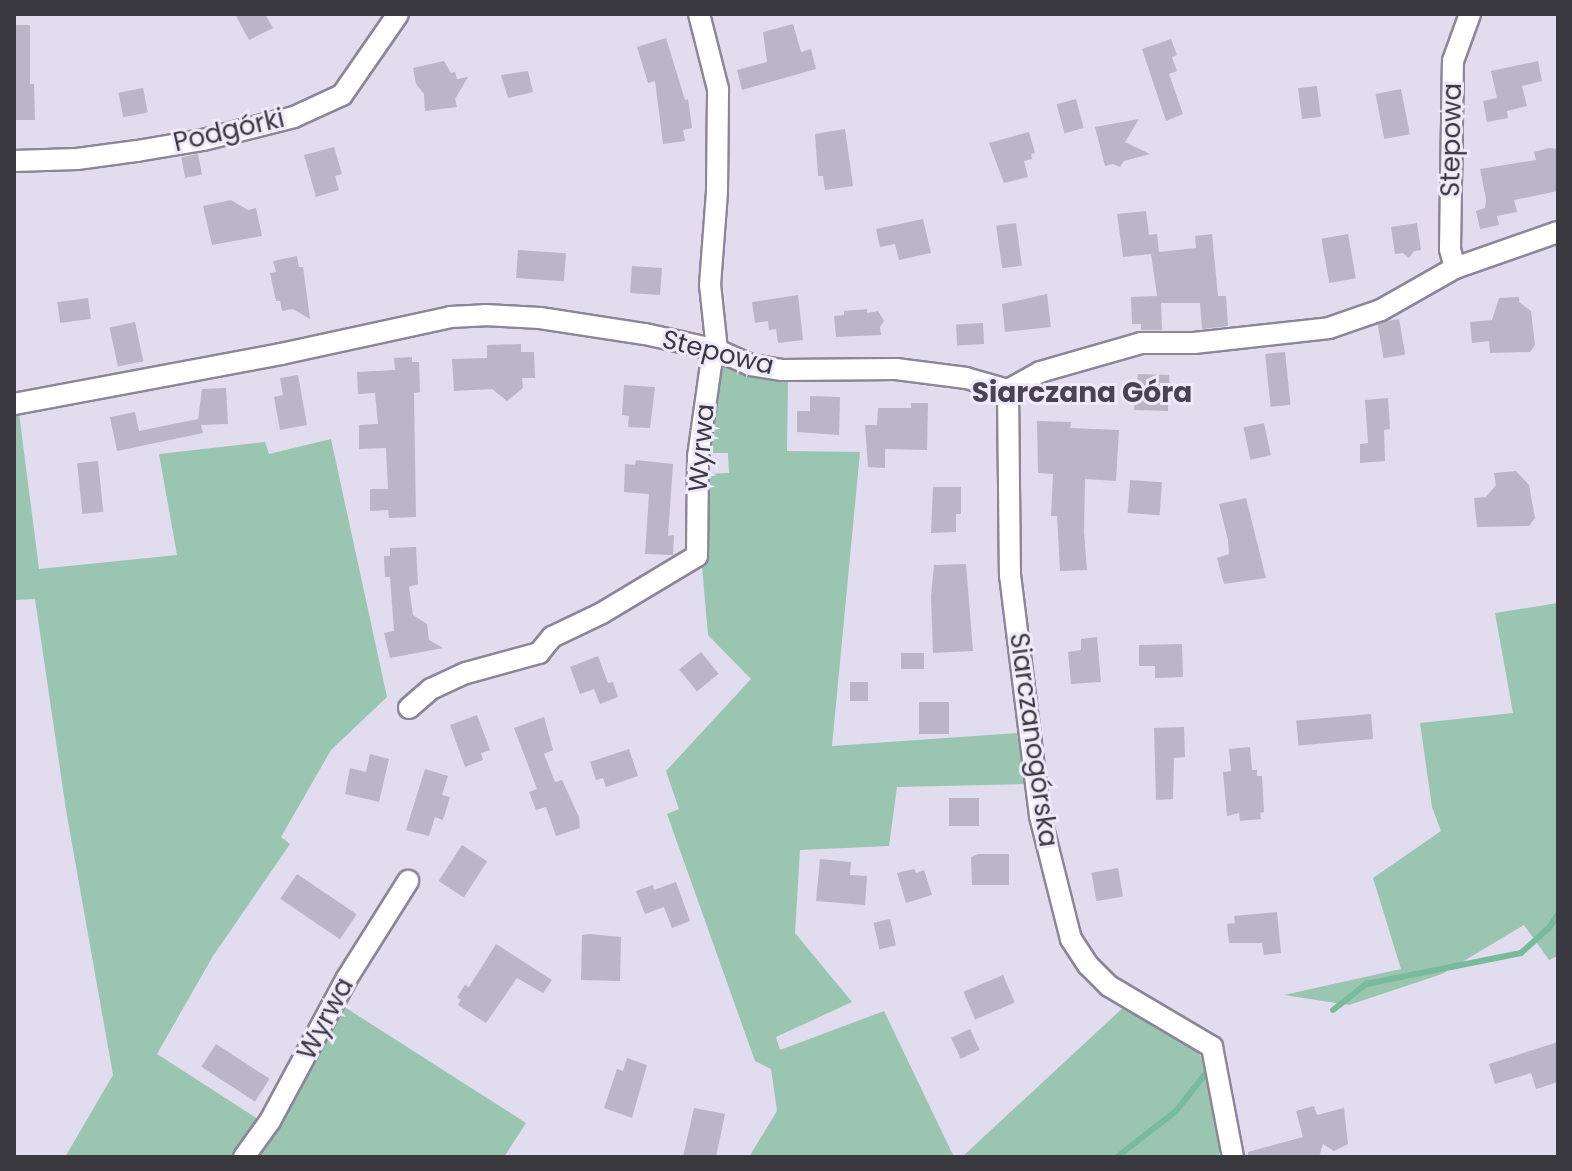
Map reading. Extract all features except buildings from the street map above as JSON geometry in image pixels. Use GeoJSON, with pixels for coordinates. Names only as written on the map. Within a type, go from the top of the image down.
{"type":"FeatureCollection","features":[{"type":"Feature","properties":{"kind":"street","name":"Podgórki"},"geometry":{"type":"LineString","coordinates":[[14,161],[77,159],[137,151],[203,140],[294,117],[342,95],[398,14]]}},
{"type":"Feature","properties":{"kind":"street","name":"Wyrwa"},"geometry":{"type":"LineString","coordinates":[[409,708],[431,689],[466,673],[539,653],[552,637],[602,613],[697,556],[698,457],[711,365],[717,350],[710,285],[717,191],[718,89],[699,14]]}},
{"type":"Feature","properties":{"kind":"street","name":"Stepowa"},"geometry":{"type":"LineString","coordinates":[[1455,268],[1450,249],[1453,61],[1470,14]]}},
{"type":"Feature","properties":{"kind":"street"},"geometry":{"type":"LineString","coordinates":[[1008,390],[1040,372],[1141,343],[1194,343],[1329,328],[1381,310],[1455,268],[1558,232]]}},
{"type":"Feature","properties":{"kind":"street","name":"Stepowa"},"geometry":{"type":"LineString","coordinates":[[14,404],[306,349],[450,317],[540,318],[645,334],[717,350],[751,365],[783,370],[896,369],[966,378],[1008,390]]}},
{"type":"Feature","properties":{"kind":"street","name":"Siarczanogórska"},"geometry":{"type":"LineString","coordinates":[[1008,390],[1010,575],[1040,816],[1071,939],[1088,965],[1109,986],[1212,1047],[1233,1157]]}},
{"type":"Feature","properties":{"kind":"street","name":"Wyrwa"},"geometry":{"type":"LineString","coordinates":[[244,1157],[270,1121],[347,978],[408,881]]}},
{"type":"Feature","properties":{"kind":"green space"},"geometry":{"type":"Polygon","coordinates":[[[719,361],[788,379],[787,451],[860,452],[832,746],[1017,733],[1025,784],[897,787],[889,846],[800,850],[795,933],[852,1002],[776,1037],[780,1050],[884,1011],[954,1157],[749,1157],[777,1111],[771,1069],[755,1061],[667,814],[679,809],[666,771],[751,679],[708,635],[702,566],[704,474],[729,473],[728,453],[708,453],[719,361]]]}},
{"type":"Feature","properties":{"kind":"green space"},"geometry":{"type":"Polygon","coordinates":[[[19,413],[39,569],[177,555],[159,454],[265,442],[269,454],[331,439],[387,697],[331,750],[281,837],[290,844],[213,956],[157,1054],[264,1123],[239,1157],[65,1157],[113,1075],[66,810],[35,599],[14,600],[14,414],[19,413]]]}},
{"type":"Feature","properties":{"kind":"green space"},"geometry":{"type":"Polygon","coordinates":[[[1558,603],[1558,956],[1549,960],[1524,925],[1442,974],[1349,1005],[1284,995],[1401,969],[1373,878],[1441,831],[1432,807],[1420,723],[1513,713],[1495,613],[1558,603]]]}},
{"type":"Feature","properties":{"kind":"green space"},"geometry":{"type":"Polygon","coordinates":[[[1127,1004],[1188,1039],[1201,1057],[1219,1122],[1219,1157],[962,1157],[1127,1004]]]}},
{"type":"Feature","properties":{"kind":"green space"},"geometry":{"type":"Polygon","coordinates":[[[343,1006],[526,1123],[504,1157],[252,1157],[343,1006]]]}},
{"type":"Feature","properties":{"kind":"waterway"},"geometry":{"type":"LineString","coordinates":[[1333,1010],[1366,984],[1521,953],[1549,928],[1558,914]]}},
{"type":"Feature","properties":{"kind":"waterway"},"geometry":{"type":"LineString","coordinates":[[1117,1157],[1176,1111],[1210,1068]]}},
{"type":"Feature","properties":{"kind":"district","name":"Siarczana Góra"},"geometry":{"type":"Point","coordinates":[1082,393]}}]}
